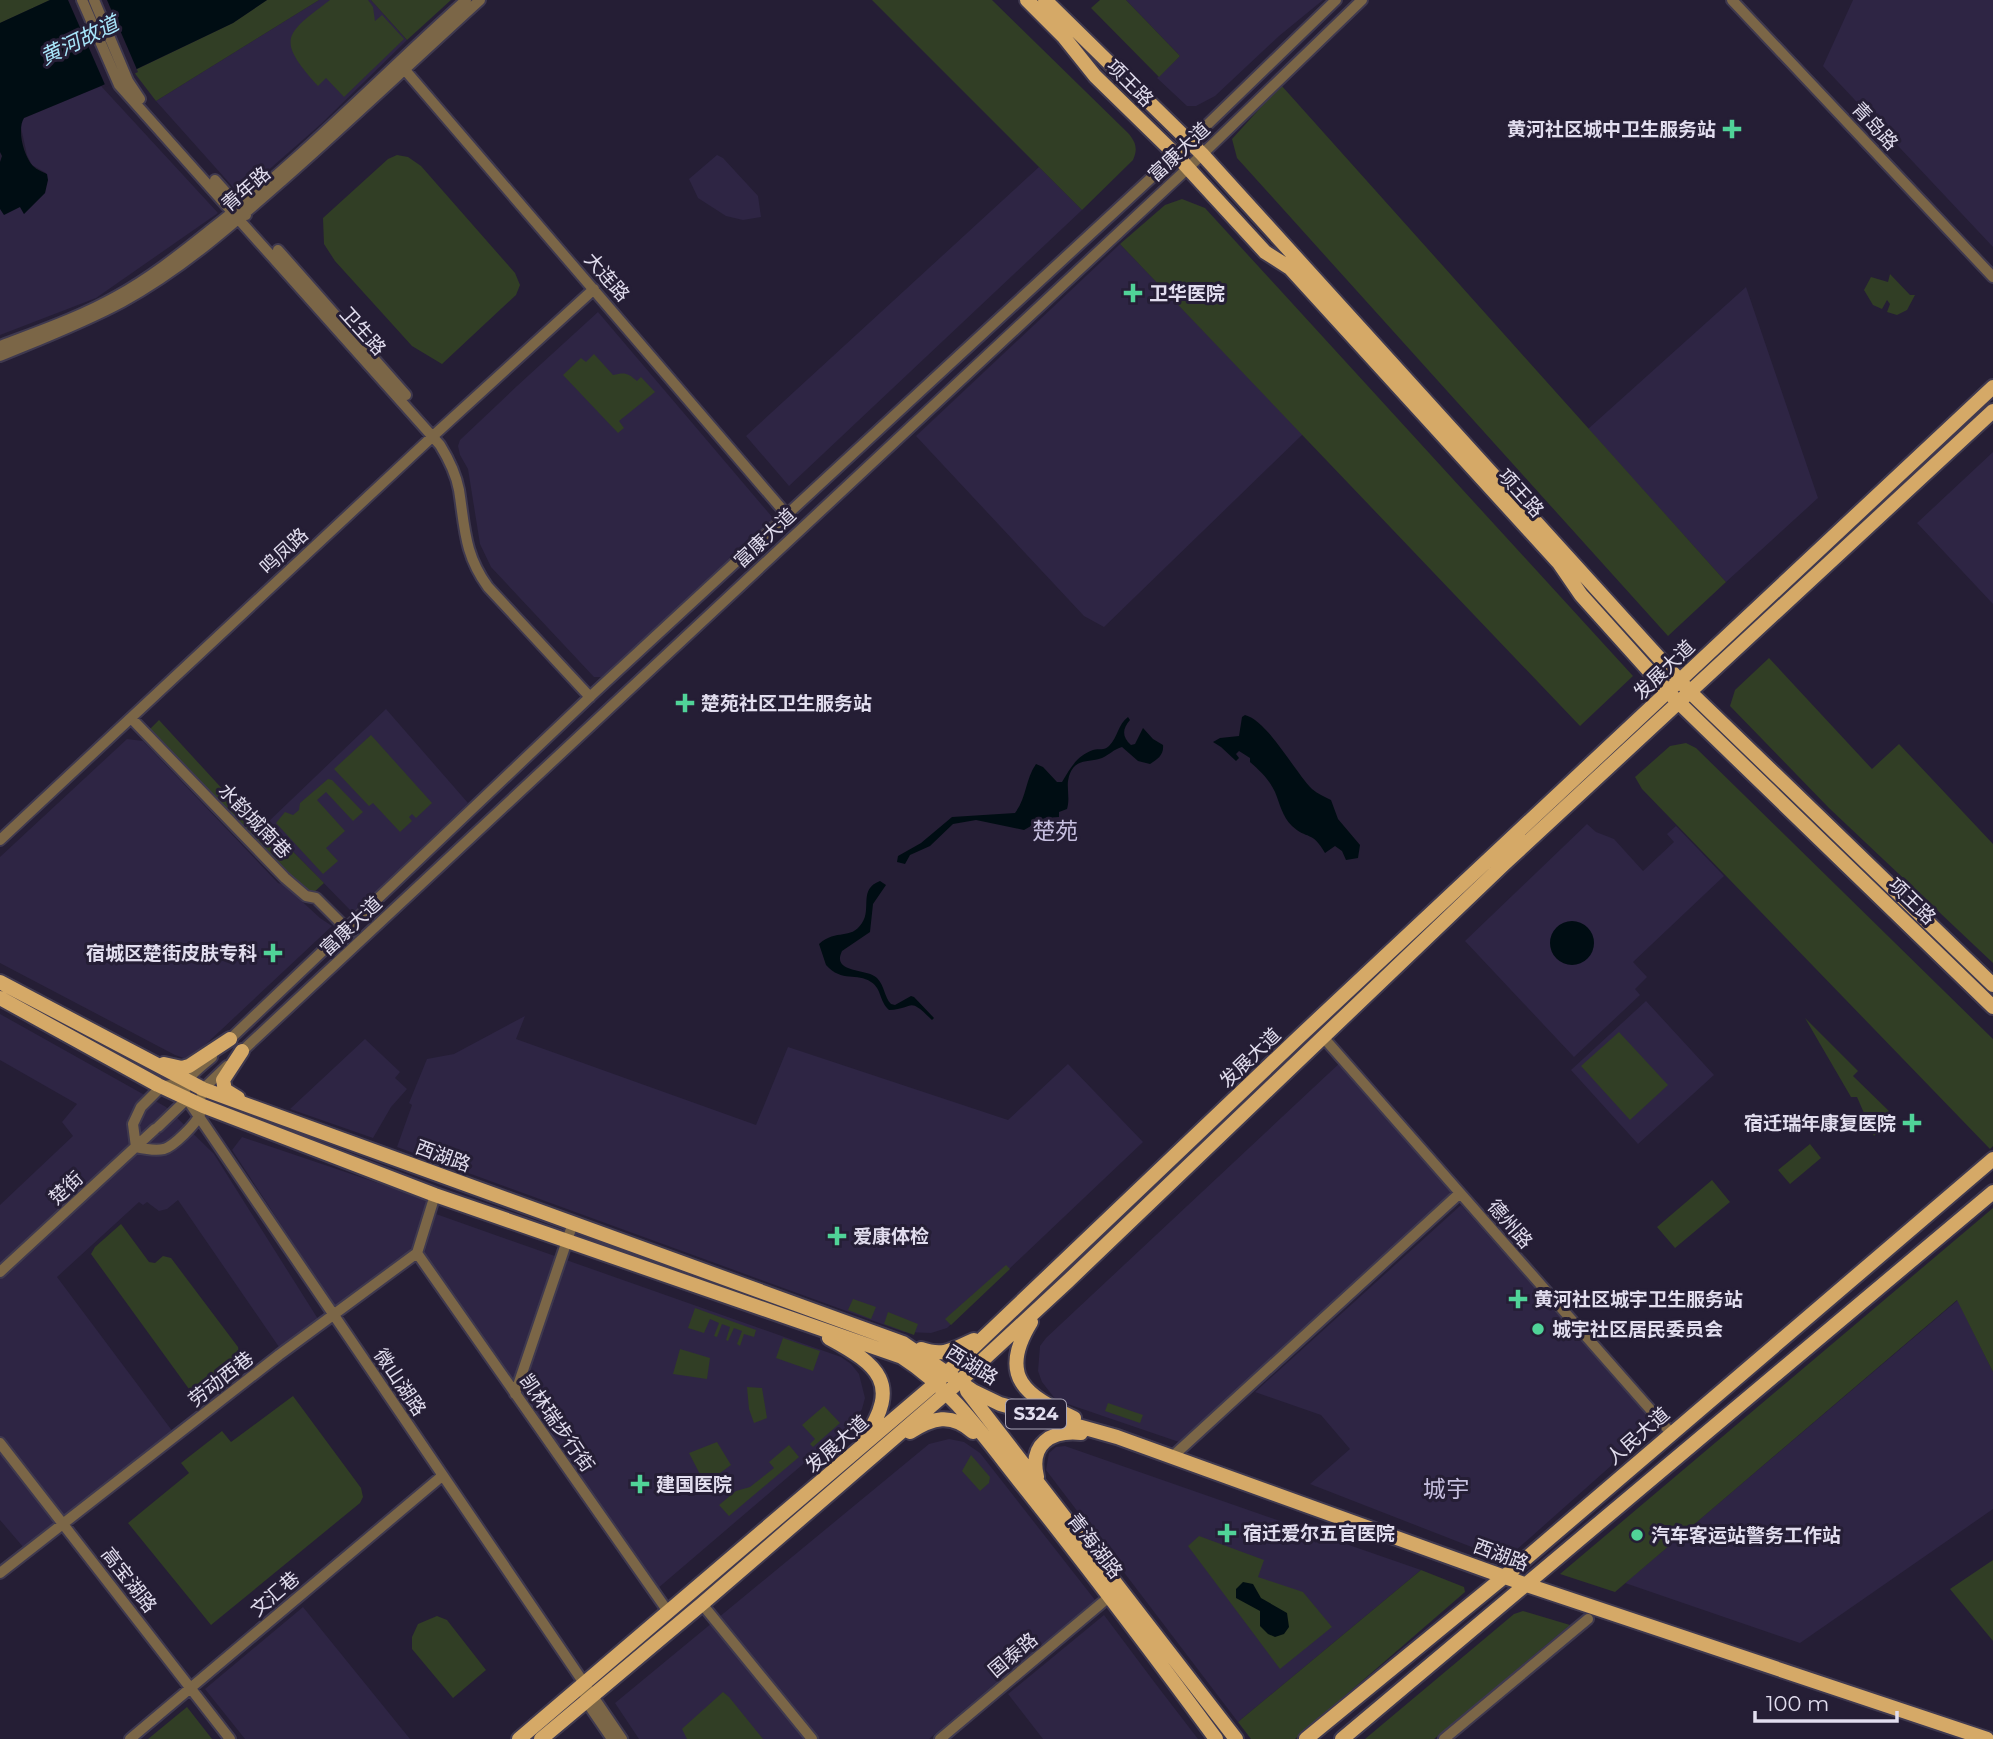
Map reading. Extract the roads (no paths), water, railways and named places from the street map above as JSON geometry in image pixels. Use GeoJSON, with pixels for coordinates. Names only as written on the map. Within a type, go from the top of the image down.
{"type":"FeatureCollection","features":[{"type":"Feature","properties":{"kind":"main road","name":"项王路"},"geometry":{"type":"LineString","coordinates":[[1027,0],[1063,36],[1095,76],[1176,155],[1265,252],[1284,263],[1299,278],[1559,563],[1581,595],[1674,697],[1993,1007]]}},
{"type":"Feature","properties":{"kind":"main road","name":"项王路"},"geometry":{"type":"LineString","coordinates":[[1045,0],[1190,141],[1685,686],[1993,985]]}},
{"type":"Feature","properties":{"kind":"main road","name":"发展大道"},"geometry":{"type":"LineString","coordinates":[[943,1382],[959,1382],[1067,1282],[1323,1038],[1993,387]]}},
{"type":"Feature","properties":{"kind":"main road","name":"发展大道"},"geometry":{"type":"LineString","coordinates":[[1685,686],[1993,411]]}},
{"type":"Feature","properties":{"kind":"main road","name":"发展大道"},"geometry":{"type":"LineString","coordinates":[[519,1739],[587,1694],[702,1604],[943,1382],[984,1335],[1299,1037],[1674,697]]}},
{"type":"Feature","properties":{"kind":"main road","name":"西湖路"},"geometry":{"type":"LineString","coordinates":[[0,982],[203,1089],[903,1343],[943,1382]]}},
{"type":"Feature","properties":{"kind":"main road","name":"西湖路"},"geometry":{"type":"LineString","coordinates":[[0,998],[187,1099],[201,1112],[902,1357],[943,1382]]}},
{"type":"Feature","properties":{"kind":"main road"},"geometry":{"type":"LineString","coordinates":[[132,1053],[182,1068],[197,1063],[230,1039]]}},
{"type":"Feature","properties":{"kind":"main road"},"geometry":{"type":"LineString","coordinates":[[242,1051],[225,1075],[223,1086],[230,1095],[271,1114]]}},
{"type":"Feature","properties":{"kind":"main road","name":"人民大道"},"geometry":{"type":"LineString","coordinates":[[1306,1739],[1505,1577],[1993,1159]]}},
{"type":"Feature","properties":{"kind":"main road"},"geometry":{"type":"LineString","coordinates":[[1342,1739],[1993,1192]]}},
{"type":"Feature","properties":{"kind":"main road"},"geometry":{"type":"LineString","coordinates":[[1067,1282],[1040,1311],[1023,1335],[1016,1361],[1018,1377],[1025,1389],[1036,1399],[1117,1437]]}},
{"type":"Feature","properties":{"kind":"main road"},"geometry":{"type":"LineString","coordinates":[[794,1319],[857,1354],[880,1379],[884,1392],[883,1405],[856,1462]]}},
{"type":"Feature","properties":{"kind":"main road"},"geometry":{"type":"LineString","coordinates":[[903,1343],[935,1354],[944,1353],[984,1335]]}},
{"type":"Feature","properties":{"kind":"main road","name":"青海湖路"},"geometry":{"type":"LineString","coordinates":[[943,1382],[1216,1739]]}},
{"type":"Feature","properties":{"kind":"main road","name":"西湖路"},"geometry":{"type":"LineString","coordinates":[[959,1382],[1000,1404],[1117,1437],[1527,1585],[1987,1739]]}},
{"type":"Feature","properties":{"kind":"main road","name":"青海湖路"},"geometry":{"type":"LineString","coordinates":[[959,1382],[1236,1739]]}},
{"type":"Feature","properties":{"kind":"main road"},"geometry":{"type":"LineString","coordinates":[[856,1462],[916,1428],[940,1418],[953,1419],[969,1428],[1010,1469]]}},
{"type":"Feature","properties":{"kind":"main road"},"geometry":{"type":"LineString","coordinates":[[1038,1482],[1035,1457],[1053,1435],[1065,1432],[1117,1437]]}},
{"type":"Feature","properties":{"kind":"main road","name":"发展大道"},"geometry":{"type":"LineString","coordinates":[[541,1739],[669,1613],[856,1462]]}},
{"type":"Feature","properties":{"kind":"main road"},"geometry":{"type":"LineString","coordinates":[[1561,1529],[1574,1544]]}},
{"type":"Feature","properties":{"kind":"main road"},"geometry":{"type":"LineString","coordinates":[[1458,1614],[1471,1631]]}},
{"type":"Feature","properties":{"kind":"street","name":"卫生路"},"geometry":{"type":"LineString","coordinates":[[82,0],[123,83],[449,449],[462,478],[472,541],[480,565],[592,695]]}},
{"type":"Feature","properties":{"kind":"street","name":"卫生路"},"geometry":{"type":"LineString","coordinates":[[94,0],[123,83]]}},
{"type":"Feature","properties":{"kind":"street","name":"青年路"},"geometry":{"type":"LineString","coordinates":[[402,66],[466,0]]}},
{"type":"Feature","properties":{"kind":"street","name":"青年路"},"geometry":{"type":"LineString","coordinates":[[0,356],[80,323],[124,301],[177,267],[480,0]]}},
{"type":"Feature","properties":{"kind":"street","name":"富康大道"},"geometry":{"type":"LineString","coordinates":[[186,1082],[592,695],[1176,155],[1336,0]]}},
{"type":"Feature","properties":{"kind":"street","name":"富康大道"},"geometry":{"type":"LineString","coordinates":[[203,1089],[1202,155],[1362,0]]}},
{"type":"Feature","properties":{"kind":"street","name":"青岛路"},"geometry":{"type":"LineString","coordinates":[[1732,0],[1993,277]]}},
{"type":"Feature","properties":{"kind":"street","name":"大连路"},"geometry":{"type":"LineString","coordinates":[[402,66],[787,515]]}},
{"type":"Feature","properties":{"kind":"street","name":"青年路"},"geometry":{"type":"LineString","coordinates":[[0,346],[77,316],[118,295],[239,213]]}},
{"type":"Feature","properties":{"kind":"street","name":"鸣凤路"},"geometry":{"type":"LineString","coordinates":[[0,840],[594,289]]}},
{"type":"Feature","properties":{"kind":"street","name":"水韵城南巷"},"geometry":{"type":"LineString","coordinates":[[131,718],[285,878],[306,896],[316,898],[360,941]]}},
{"type":"Feature","properties":{"kind":"street","name":"德州路"},"geometry":{"type":"LineString","coordinates":[[1323,1038],[1671,1433]]}},
{"type":"Feature","properties":{"kind":"street"},"geometry":{"type":"LineString","coordinates":[[186,1082],[161,1087],[135,1115],[133,1124],[136,1147],[165,1149],[201,1112],[203,1089]]}},
{"type":"Feature","properties":{"kind":"street"},"geometry":{"type":"LineString","coordinates":[[186,1082],[183,1089],[187,1099]]}},
{"type":"Feature","properties":{"kind":"street","name":"楚街"},"geometry":{"type":"LineString","coordinates":[[0,1272],[187,1099]]}},
{"type":"Feature","properties":{"kind":"street","name":"微山湖路"},"geometry":{"type":"LineString","coordinates":[[201,1112],[333,1315],[587,1694],[622,1739]]}},
{"type":"Feature","properties":{"kind":"street"},"geometry":{"type":"LineString","coordinates":[[1172,1457],[1460,1194]]}},
{"type":"Feature","properties":{"kind":"street"},"geometry":{"type":"LineString","coordinates":[[417,1253],[435,1195]]}},
{"type":"Feature","properties":{"kind":"street"},"geometry":{"type":"LineString","coordinates":[[515,1394],[573,1223]]}},
{"type":"Feature","properties":{"kind":"street","name":"劳动西巷"},"geometry":{"type":"LineString","coordinates":[[0,1573],[417,1253]]}},
{"type":"Feature","properties":{"kind":"street","name":"凯林瑞步行街"},"geometry":{"type":"LineString","coordinates":[[417,1253],[669,1613]]}},
{"type":"Feature","properties":{"kind":"street","name":"高宝湖路"},"geometry":{"type":"LineString","coordinates":[[0,1443],[230,1739]]}},
{"type":"Feature","properties":{"kind":"street","name":"文汇巷"},"geometry":{"type":"LineString","coordinates":[[130,1739],[442,1476]]}},
{"type":"Feature","properties":{"kind":"street","name":"国泰路"},"geometry":{"type":"LineString","coordinates":[[940,1739],[1110,1597]]}},
{"type":"Feature","properties":{"kind":"street"},"geometry":{"type":"LineString","coordinates":[[702,1604],[812,1739]]}},
{"type":"Feature","properties":{"kind":"street"},"geometry":{"type":"LineString","coordinates":[[1444,1739],[1588,1619]]}},
{"type":"Feature","properties":{"kind":"street","name":"微山湖路"},"geometry":{"type":"LineString","coordinates":[[587,1694],[612,1739]]}},
{"type":"Feature","properties":{"kind":"water","name":"黄河故道"},"geometry":{"type":"Polygon","coordinates":[[[50,0],[267,0],[233,23],[101,86],[24,118],[21,135],[26,155],[33,166],[47,174],[48,180],[45,193],[24,214],[20,207],[4,215],[0,209],[0,23],[50,0]]]}},
{"type":"Feature","properties":{"kind":"water"},"geometry":{"type":"Polygon","coordinates":[[[1245,715],[1254,719],[1272,736],[1312,789],[1331,800],[1338,819],[1360,845],[1358,858],[1346,860],[1342,851],[1335,846],[1325,853],[1313,838],[1297,830],[1289,822],[1273,787],[1250,762],[1250,758],[1239,751],[1236,761],[1213,742],[1220,738],[1239,736],[1242,717],[1245,715]]]}},
{"type":"Feature","properties":{"kind":"water"},"geometry":{"type":"Polygon","coordinates":[[[1128,717],[1130,720],[1124,733],[1131,745],[1135,744],[1143,728],[1163,745],[1160,756],[1150,764],[1138,761],[1122,747],[1102,758],[1081,762],[1070,773],[1067,809],[1059,812],[1059,817],[1045,818],[1024,830],[976,820],[953,824],[930,846],[910,855],[905,864],[897,862],[898,856],[921,843],[952,817],[1015,813],[1036,764],[1043,767],[1057,782],[1062,782],[1082,756],[1109,746],[1128,717]]]}},
{"type":"Feature","properties":{"kind":"water"},"geometry":{"type":"Polygon","coordinates":[[[880,881],[886,885],[873,904],[870,932],[842,951],[841,964],[877,978],[891,1004],[895,1005],[914,997],[934,1018],[932,1020],[911,1005],[889,1010],[871,982],[838,974],[826,965],[819,944],[826,939],[853,932],[862,923],[869,889],[880,881]]]}},
{"type":"Feature","properties":{"kind":"water"},"geometry":{"type":"Polygon","coordinates":[[[1572,921],[1588,927],[1594,943],[1588,959],[1572,965],[1556,959],[1550,943],[1556,927],[1572,921]]]}},
{"type":"Feature","properties":{"kind":"water"},"geometry":{"type":"Polygon","coordinates":[[[1243,1582],[1253,1584],[1261,1598],[1287,1613],[1289,1627],[1284,1634],[1275,1637],[1268,1634],[1260,1626],[1260,1611],[1236,1598],[1236,1589],[1243,1582]]]}},
{"type":"Feature","properties":{"kind":"place","name":"黄河社区城中卫生服务站"},"geometry":{"type":"Point","coordinates":[1732,129]}},
{"type":"Feature","properties":{"kind":"place","name":"卫华医院"},"geometry":{"type":"Point","coordinates":[1133,293]}},
{"type":"Feature","properties":{"kind":"place","name":"楚苑社区卫生服务站"},"geometry":{"type":"Point","coordinates":[685,703]}},
{"type":"Feature","properties":{"kind":"place","name":"宿城区楚街皮肤专科"},"geometry":{"type":"Point","coordinates":[273,953]}},
{"type":"Feature","properties":{"kind":"place","name":"宿迁瑞年康复医院"},"geometry":{"type":"Point","coordinates":[1912,1123]}},
{"type":"Feature","properties":{"kind":"place","name":"爱康体检"},"geometry":{"type":"Point","coordinates":[837,1236]}},
{"type":"Feature","properties":{"kind":"place","name":"黄河社区城宇卫生服务站"},"geometry":{"type":"Point","coordinates":[1518,1299]}},
{"type":"Feature","properties":{"kind":"place","name":"城宇社区居民委员会"},"geometry":{"type":"Point","coordinates":[1538,1329]}},
{"type":"Feature","properties":{"kind":"place","name":"建国医院"},"geometry":{"type":"Point","coordinates":[640,1484]}},
{"type":"Feature","properties":{"kind":"place","name":"宿迁爱尔五官医院"},"geometry":{"type":"Point","coordinates":[1227,1533]}},
{"type":"Feature","properties":{"kind":"place","name":"汽车客运站警务工作站"},"geometry":{"type":"Point","coordinates":[1637,1535]}},
{"type":"Feature","properties":{"kind":"district","name":"楚苑"},"geometry":{"type":"Point","coordinates":[1055,831]}},
{"type":"Feature","properties":{"kind":"district","name":"城宇"},"geometry":{"type":"Point","coordinates":[1446,1489]}}]}
